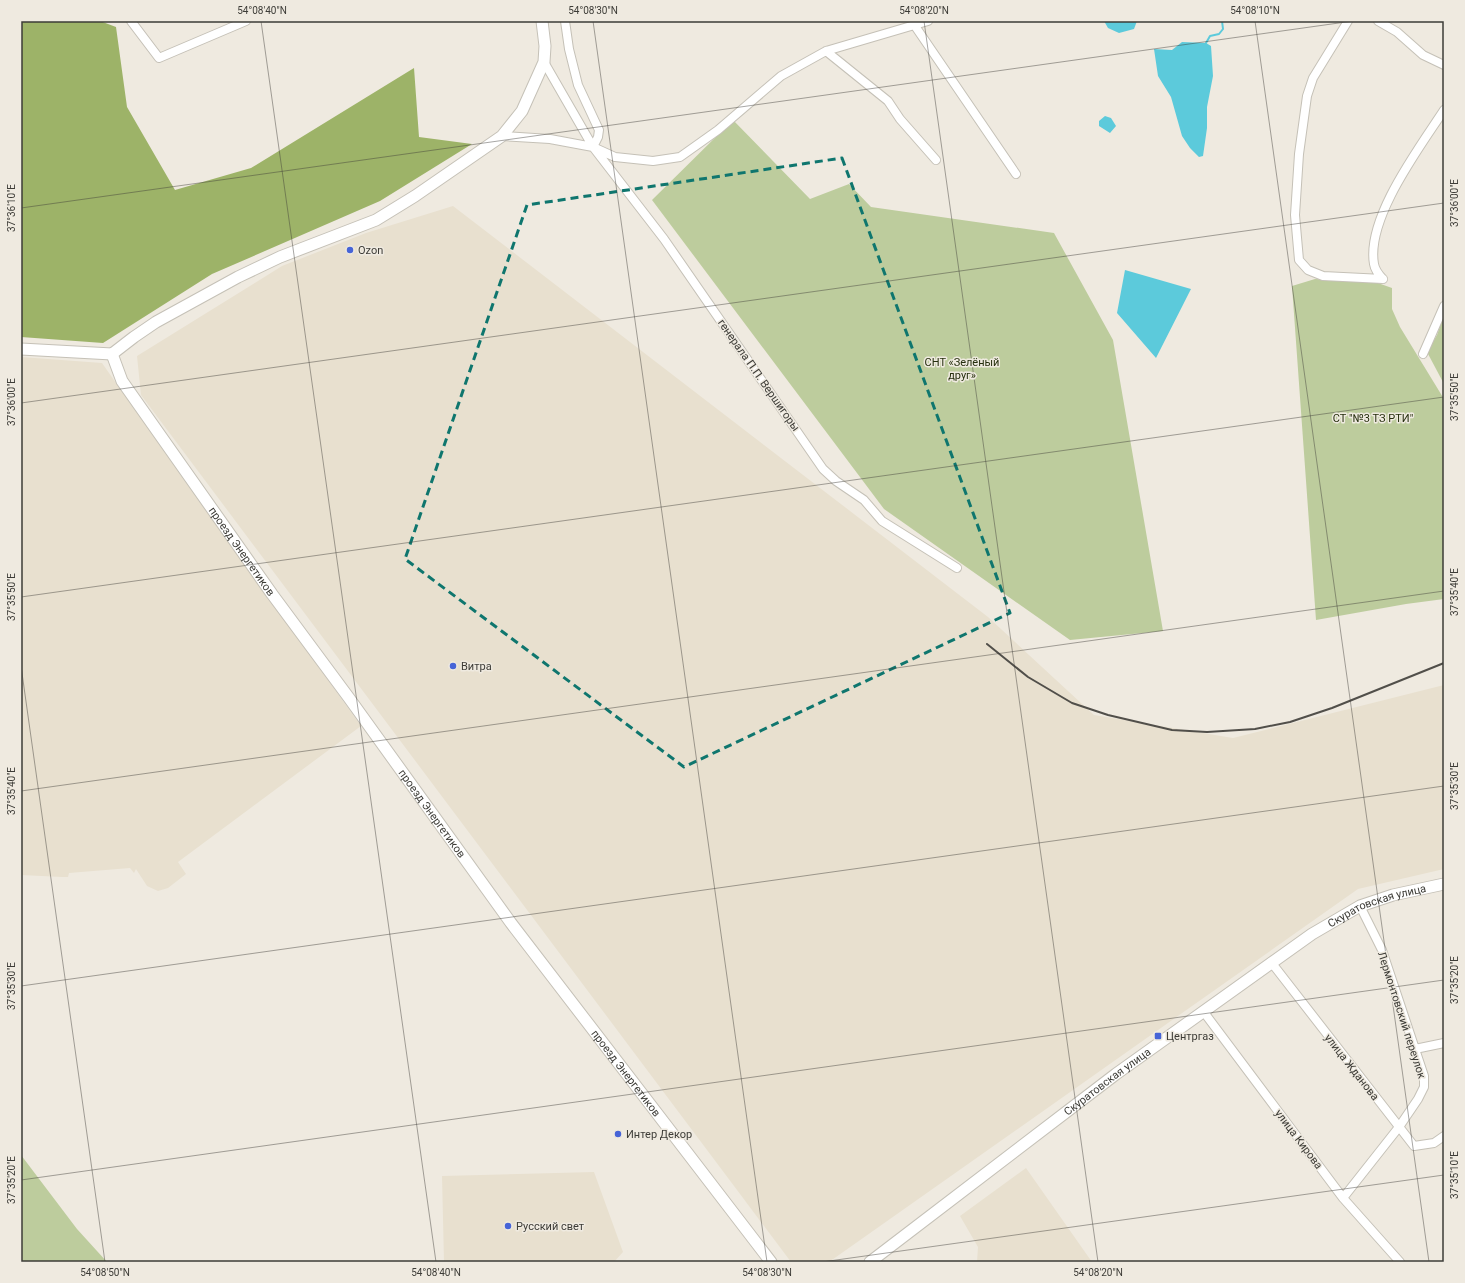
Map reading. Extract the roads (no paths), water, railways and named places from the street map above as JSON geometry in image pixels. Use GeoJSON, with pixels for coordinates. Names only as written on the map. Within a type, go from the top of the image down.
{"type":"FeatureCollection","features":[{"type":"Feature","properties":{"kind":"street"},"geometry":{"type":"LineString","coordinates":[[130,21],[159,58],[246,21]]}},
{"type":"Feature","properties":{"kind":"street"},"geometry":{"type":"LineString","coordinates":[[21,349],[112,354],[156,322],[238,277],[280,257],[376,220],[415,196],[502,136],[522,111],[544,62],[545,46],[542,21]]}},
{"type":"Feature","properties":{"kind":"street"},"geometry":{"type":"LineString","coordinates":[[565,21],[569,49],[578,85],[598,127],[598,137],[593,147]]}},
{"type":"Feature","properties":{"kind":"street"},"geometry":{"type":"LineString","coordinates":[[502,136],[550,139],[593,147],[615,157],[653,161],[680,157],[718,130],[781,76],[826,51],[928,21]]}},
{"type":"Feature","properties":{"kind":"street"},"geometry":{"type":"LineString","coordinates":[[1348,21],[1313,78],[1307,96],[1299,154],[1295,215],[1299,260],[1308,270],[1323,276],[1383,279],[1374,265],[1373,248],[1379,224],[1394,190],[1444,110]]}},
{"type":"Feature","properties":{"kind":"street"},"geometry":{"type":"LineString","coordinates":[[1378,21],[1397,32],[1423,55],[1444,65]]}},
{"type":"Feature","properties":{"kind":"street"},"geometry":{"type":"LineString","coordinates":[[915,26],[1016,174]]}},
{"type":"Feature","properties":{"kind":"street"},"geometry":{"type":"LineString","coordinates":[[826,51],[888,101],[900,119],[936,160]]}},
{"type":"Feature","properties":{"kind":"street","name":"генерала П.П. Вершигоры"},"geometry":{"type":"LineString","coordinates":[[544,62],[593,147],[664,239],[823,469],[836,481],[864,500],[882,521],[957,568]]}},
{"type":"Feature","properties":{"kind":"street"},"geometry":{"type":"LineString","coordinates":[[1423,354],[1444,306]]}},
{"type":"Feature","properties":{"kind":"street","name":"проезд Энергетиков"},"geometry":{"type":"LineString","coordinates":[[112,354],[122,381],[272,594],[511,923],[771,1262]]}},
{"type":"Feature","properties":{"kind":"street","name":"Скуратовская улица"},"geometry":{"type":"LineString","coordinates":[[870,1262],[1111,1078],[1312,934],[1360,906],[1393,894],[1444,884]]}},
{"type":"Feature","properties":{"kind":"street","name":"Лермонтовский переулок"},"geometry":{"type":"LineString","coordinates":[[1343,1198],[1399,1127],[1418,1099],[1424,1086],[1424,1076],[1416,1049],[1382,950],[1360,906]]}},
{"type":"Feature","properties":{"kind":"street","name":"улица Жданова"},"geometry":{"type":"LineString","coordinates":[[1271,962],[1414,1146],[1434,1143],[1444,1136]]}},
{"type":"Feature","properties":{"kind":"street","name":"улица Кирова"},"geometry":{"type":"LineString","coordinates":[[1203,1011],[1343,1198],[1400,1262]]}},
{"type":"Feature","properties":{"kind":"street"},"geometry":{"type":"LineString","coordinates":[[1416,1049],[1444,1043]]}},
{"type":"Feature","properties":{"kind":"water"},"geometry":{"type":"Polygon","coordinates":[[[1104,21],[1137,21],[1134,29],[1119,33],[1108,28],[1104,21]]]}},
{"type":"Feature","properties":{"kind":"water"},"geometry":{"type":"Polygon","coordinates":[[[1182,42],[1206,43],[1211,46],[1213,76],[1207,107],[1207,128],[1203,156],[1199,157],[1190,148],[1182,136],[1171,97],[1158,76],[1154,49],[1172,50],[1182,42]]]}},
{"type":"Feature","properties":{"kind":"water"},"geometry":{"type":"Polygon","coordinates":[[[1105,116],[1111,118],[1116,126],[1110,133],[1099,126],[1099,121],[1105,116]]]}},
{"type":"Feature","properties":{"kind":"water"},"geometry":{"type":"Polygon","coordinates":[[[1125,270],[1191,289],[1156,358],[1117,313],[1125,270]]]}},
{"type":"Feature","properties":{"kind":"waterway"},"geometry":{"type":"LineString","coordinates":[[1206,43],[1210,36],[1219,34],[1223,29],[1222,21]]}},
{"type":"Feature","properties":{"kind":"railway"},"geometry":{"type":"LineString","coordinates":[[987,644],[1028,677],[1072,703],[1108,715],[1172,730],[1207,732],[1255,729],[1290,722],[1332,708],[1444,663]]}},
{"type":"Feature","properties":{"kind":"place","name":"Ozon"},"geometry":{"type":"Point","coordinates":[350,250]}},
{"type":"Feature","properties":{"kind":"place","name":"Витра"},"geometry":{"type":"Point","coordinates":[453,666]}},
{"type":"Feature","properties":{"kind":"place","name":"Центргаз"},"geometry":{"type":"Point","coordinates":[1158,1036]}},
{"type":"Feature","properties":{"kind":"place","name":"Интер Декор"},"geometry":{"type":"Point","coordinates":[618,1134]}},
{"type":"Feature","properties":{"kind":"place","name":"Русский свет"},"geometry":{"type":"Point","coordinates":[508,1226]}},
{"type":"Feature","properties":{"kind":"park label","name":"СНТ «Зелёный друг»"},"geometry":{"type":"Point","coordinates":[962,368]}},
{"type":"Feature","properties":{"kind":"park label","name":"СТ \"№3 ТЗ РТИ\""},"geometry":{"type":"Point","coordinates":[1373,418]}}]}
